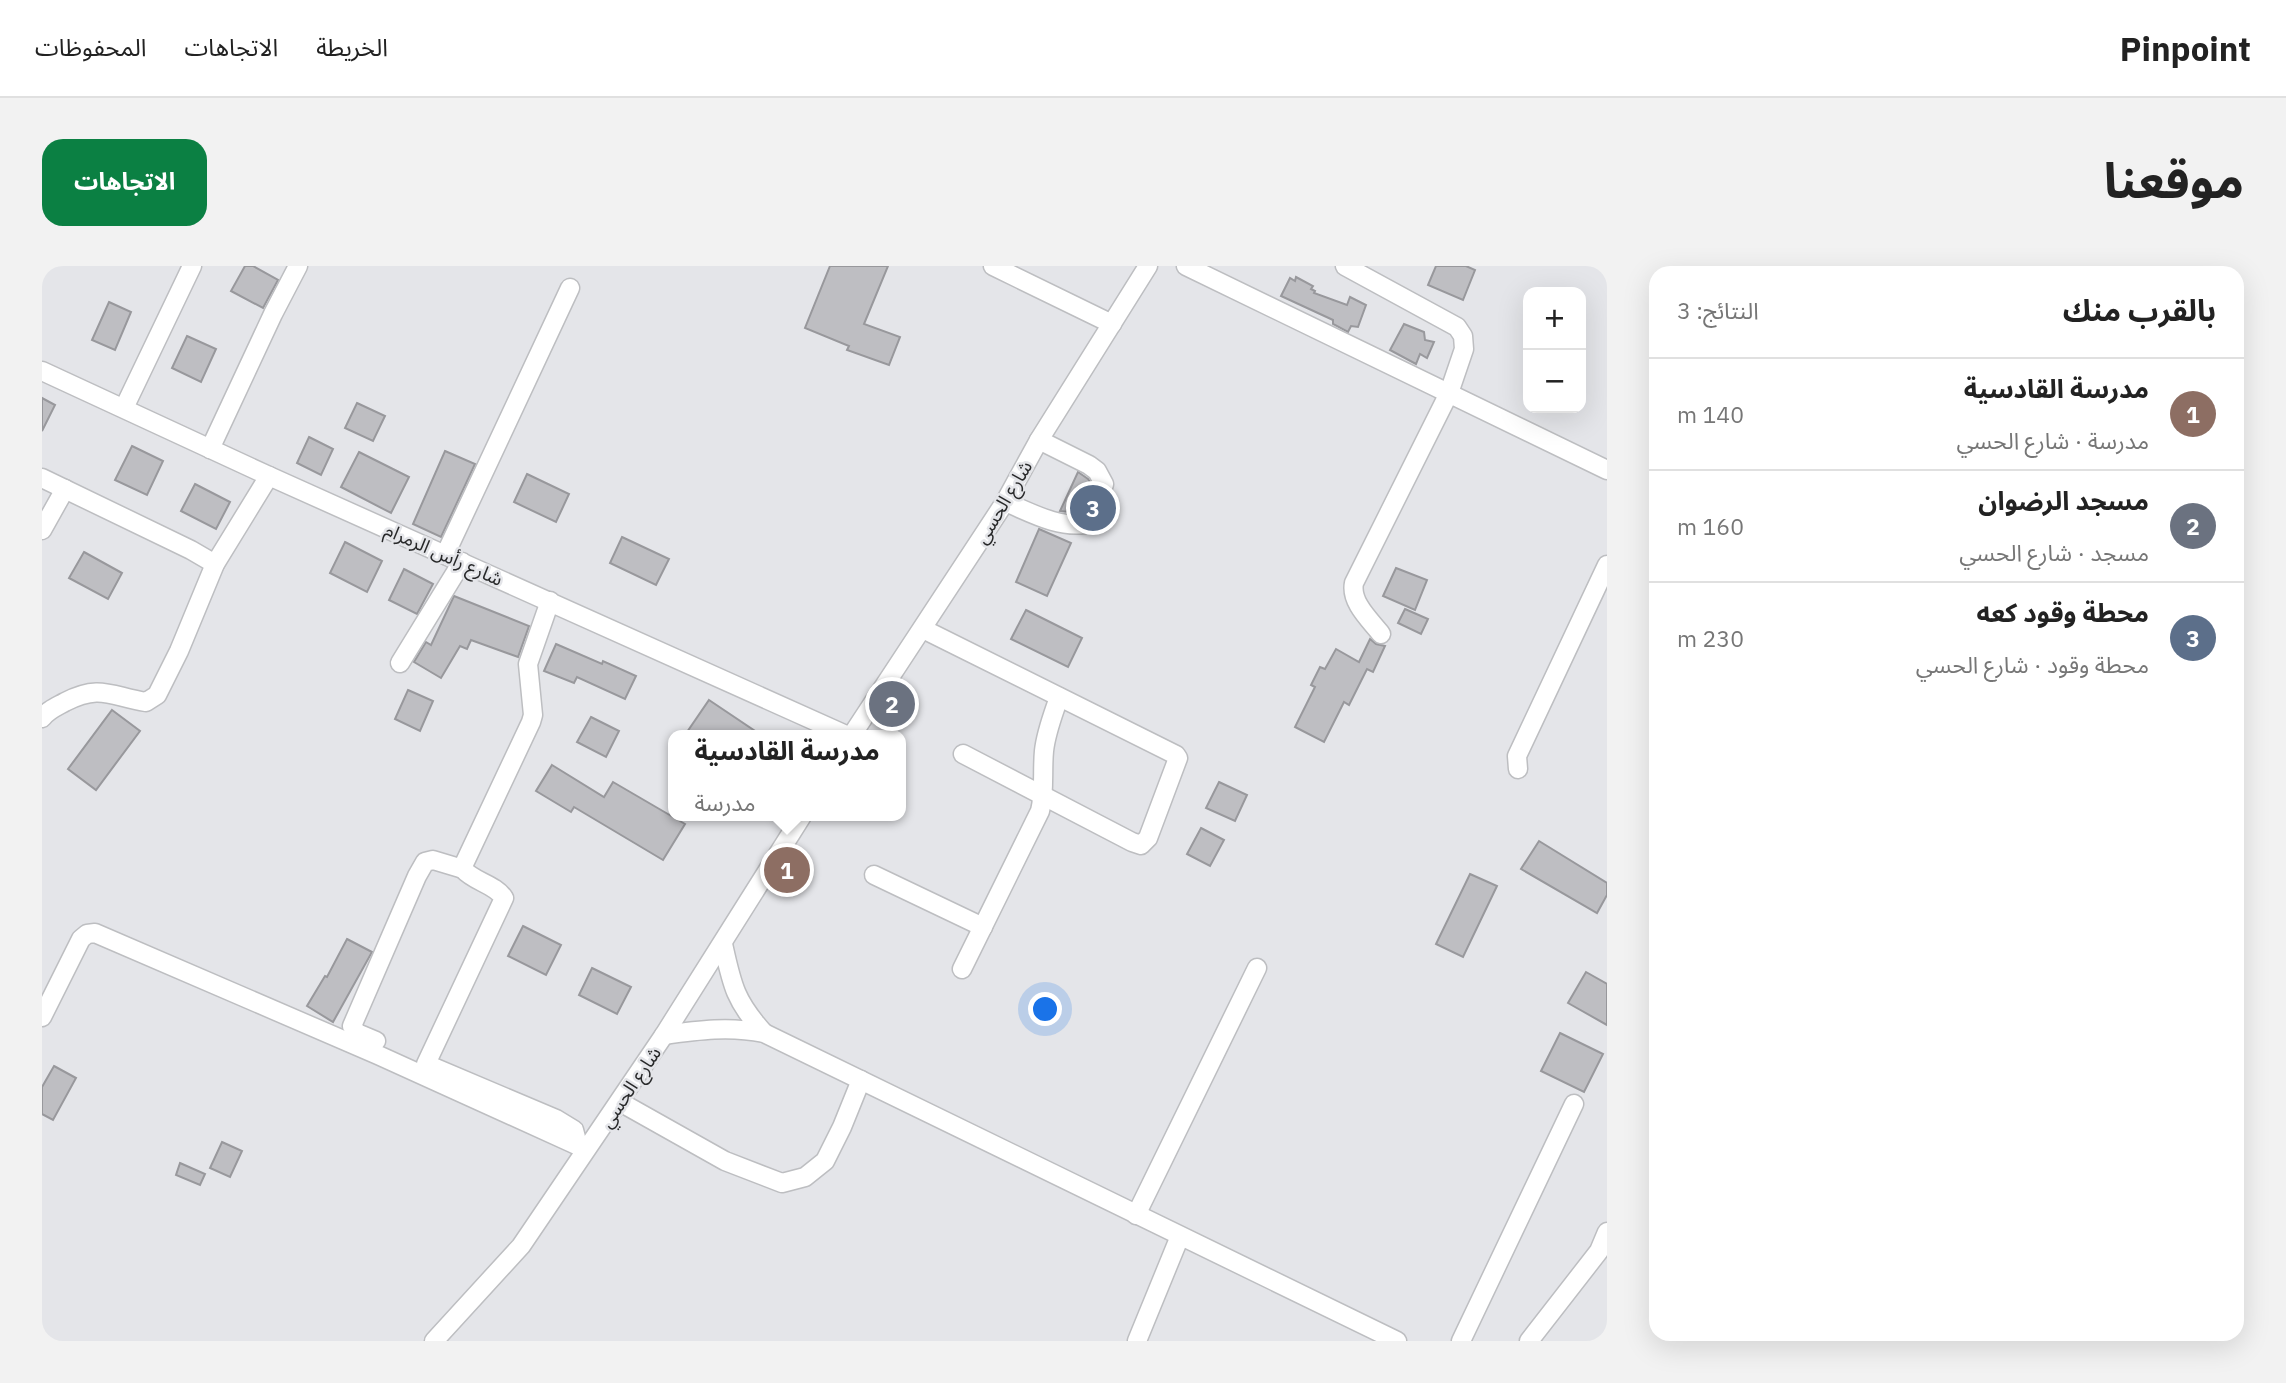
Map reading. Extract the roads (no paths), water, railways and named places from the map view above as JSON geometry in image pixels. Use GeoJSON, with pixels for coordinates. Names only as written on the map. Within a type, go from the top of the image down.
{"type":"FeatureCollection","features":[{"type":"Feature","properties":{"kind":"street"},"geometry":{"type":"LineString","coordinates":[[124,408],[192,266]]}},
{"type":"Feature","properties":{"kind":"street"},"geometry":{"type":"LineString","coordinates":[[210,449],[298,266]]}},
{"type":"Feature","properties":{"kind":"street"},"geometry":{"type":"LineString","coordinates":[[993,266],[1112,324]]}},
{"type":"Feature","properties":{"kind":"street","name":"شارع الحسي"},"geometry":{"type":"LineString","coordinates":[[855,730],[1005,502],[1039,440],[1148,266]]}},
{"type":"Feature","properties":{"kind":"street"},"geometry":{"type":"LineString","coordinates":[[1186,266],[1607,470]]}},
{"type":"Feature","properties":{"kind":"street"},"geometry":{"type":"LineString","coordinates":[[1345,266],[1457,327],[1463,336],[1464,349],[1449,393],[1354,583],[1352,591],[1356,600],[1381,634]]}},
{"type":"Feature","properties":{"kind":"street"},"geometry":{"type":"LineString","coordinates":[[400,663],[454,559],[570,288]]}},
{"type":"Feature","properties":{"kind":"street","name":"شارع رأس الرمرام"},"geometry":{"type":"LineString","coordinates":[[42,371],[835,730]]}},
{"type":"Feature","properties":{"kind":"street"},"geometry":{"type":"LineString","coordinates":[[1005,502],[1052,522],[1074,525],[1085,524],[1099,500],[1104,484],[1097,471],[1039,440]]}},
{"type":"Feature","properties":{"kind":"street"},"geometry":{"type":"LineString","coordinates":[[42,718],[47,711],[82,693],[98,691],[146,702],[157,695],[179,651],[215,564],[269,476]]}},
{"type":"Feature","properties":{"kind":"street"},"geometry":{"type":"LineString","coordinates":[[42,478],[215,564]]}},
{"type":"Feature","properties":{"kind":"street"},"geometry":{"type":"LineString","coordinates":[[42,530],[65,489]]}},
{"type":"Feature","properties":{"kind":"street"},"geometry":{"type":"LineString","coordinates":[[1518,769],[1517,756],[1526,735],[1607,565]]}},
{"type":"Feature","properties":{"kind":"street"},"geometry":{"type":"LineString","coordinates":[[463,869],[531,722],[533,715],[528,664],[550,601]]}},
{"type":"Feature","properties":{"kind":"street"},"geometry":{"type":"LineString","coordinates":[[923,629],[1176,755],[1178,762],[1148,838],[1141,845],[963,754]]}},
{"type":"Feature","properties":{"kind":"street"},"geometry":{"type":"LineString","coordinates":[[962,969],[1040,811],[1044,750],[1059,697]]}},
{"type":"Feature","properties":{"kind":"street","name":"شارع الحسي"},"geometry":{"type":"LineString","coordinates":[[434,1341],[521,1246],[582,1148],[620,1102],[664,1035],[799,821]]}},
{"type":"Feature","properties":{"kind":"street"},"geometry":{"type":"LineString","coordinates":[[426,1064],[504,898],[500,892],[467,874],[463,869],[433,860],[425,862],[418,876],[352,1026],[357,1033],[381,1050],[426,1064],[556,1119],[574,1130],[582,1148]]}},
{"type":"Feature","properties":{"kind":"street"},"geometry":{"type":"LineString","coordinates":[[874,875],[983,927]]}},
{"type":"Feature","properties":{"kind":"street"},"geometry":{"type":"LineString","coordinates":[[42,1017],[81,939],[86,934],[95,933],[381,1050],[582,1148]]}},
{"type":"Feature","properties":{"kind":"street"},"geometry":{"type":"LineString","coordinates":[[723,944],[732,983],[740,1003],[764,1033]]}},
{"type":"Feature","properties":{"kind":"street"},"geometry":{"type":"LineString","coordinates":[[1136,1214],[1257,968]]}},
{"type":"Feature","properties":{"kind":"street"},"geometry":{"type":"LineString","coordinates":[[664,1035],[717,1028],[764,1033],[1397,1341]]}},
{"type":"Feature","properties":{"kind":"street"},"geometry":{"type":"LineString","coordinates":[[620,1102],[725,1160],[782,1183],[805,1177],[825,1161],[842,1128],[861,1080]]}},
{"type":"Feature","properties":{"kind":"street"},"geometry":{"type":"LineString","coordinates":[[1461,1341],[1574,1104]]}},
{"type":"Feature","properties":{"kind":"street"},"geometry":{"type":"LineString","coordinates":[[1529,1341],[1598,1251],[1607,1232]]}},
{"type":"Feature","properties":{"kind":"street"},"geometry":{"type":"LineString","coordinates":[[1137,1341],[1180,1236]]}},
{"type":"Feature","properties":{"kind":"street"},"geometry":{"type":"LineString","coordinates":[[454,1320],[456,1341]]}},
{"type":"Feature","properties":{"kind":"place","name":"محطة وقود كعه"},"geometry":{"type":"Point","coordinates":[1093,508]}},
{"type":"Feature","properties":{"kind":"place","name":"مسجد الرضوان"},"geometry":{"type":"Point","coordinates":[892,704]}},
{"type":"Feature","properties":{"kind":"place","name":"مدرسة القادسية"},"geometry":{"type":"Point","coordinates":[787,870]}}]}
